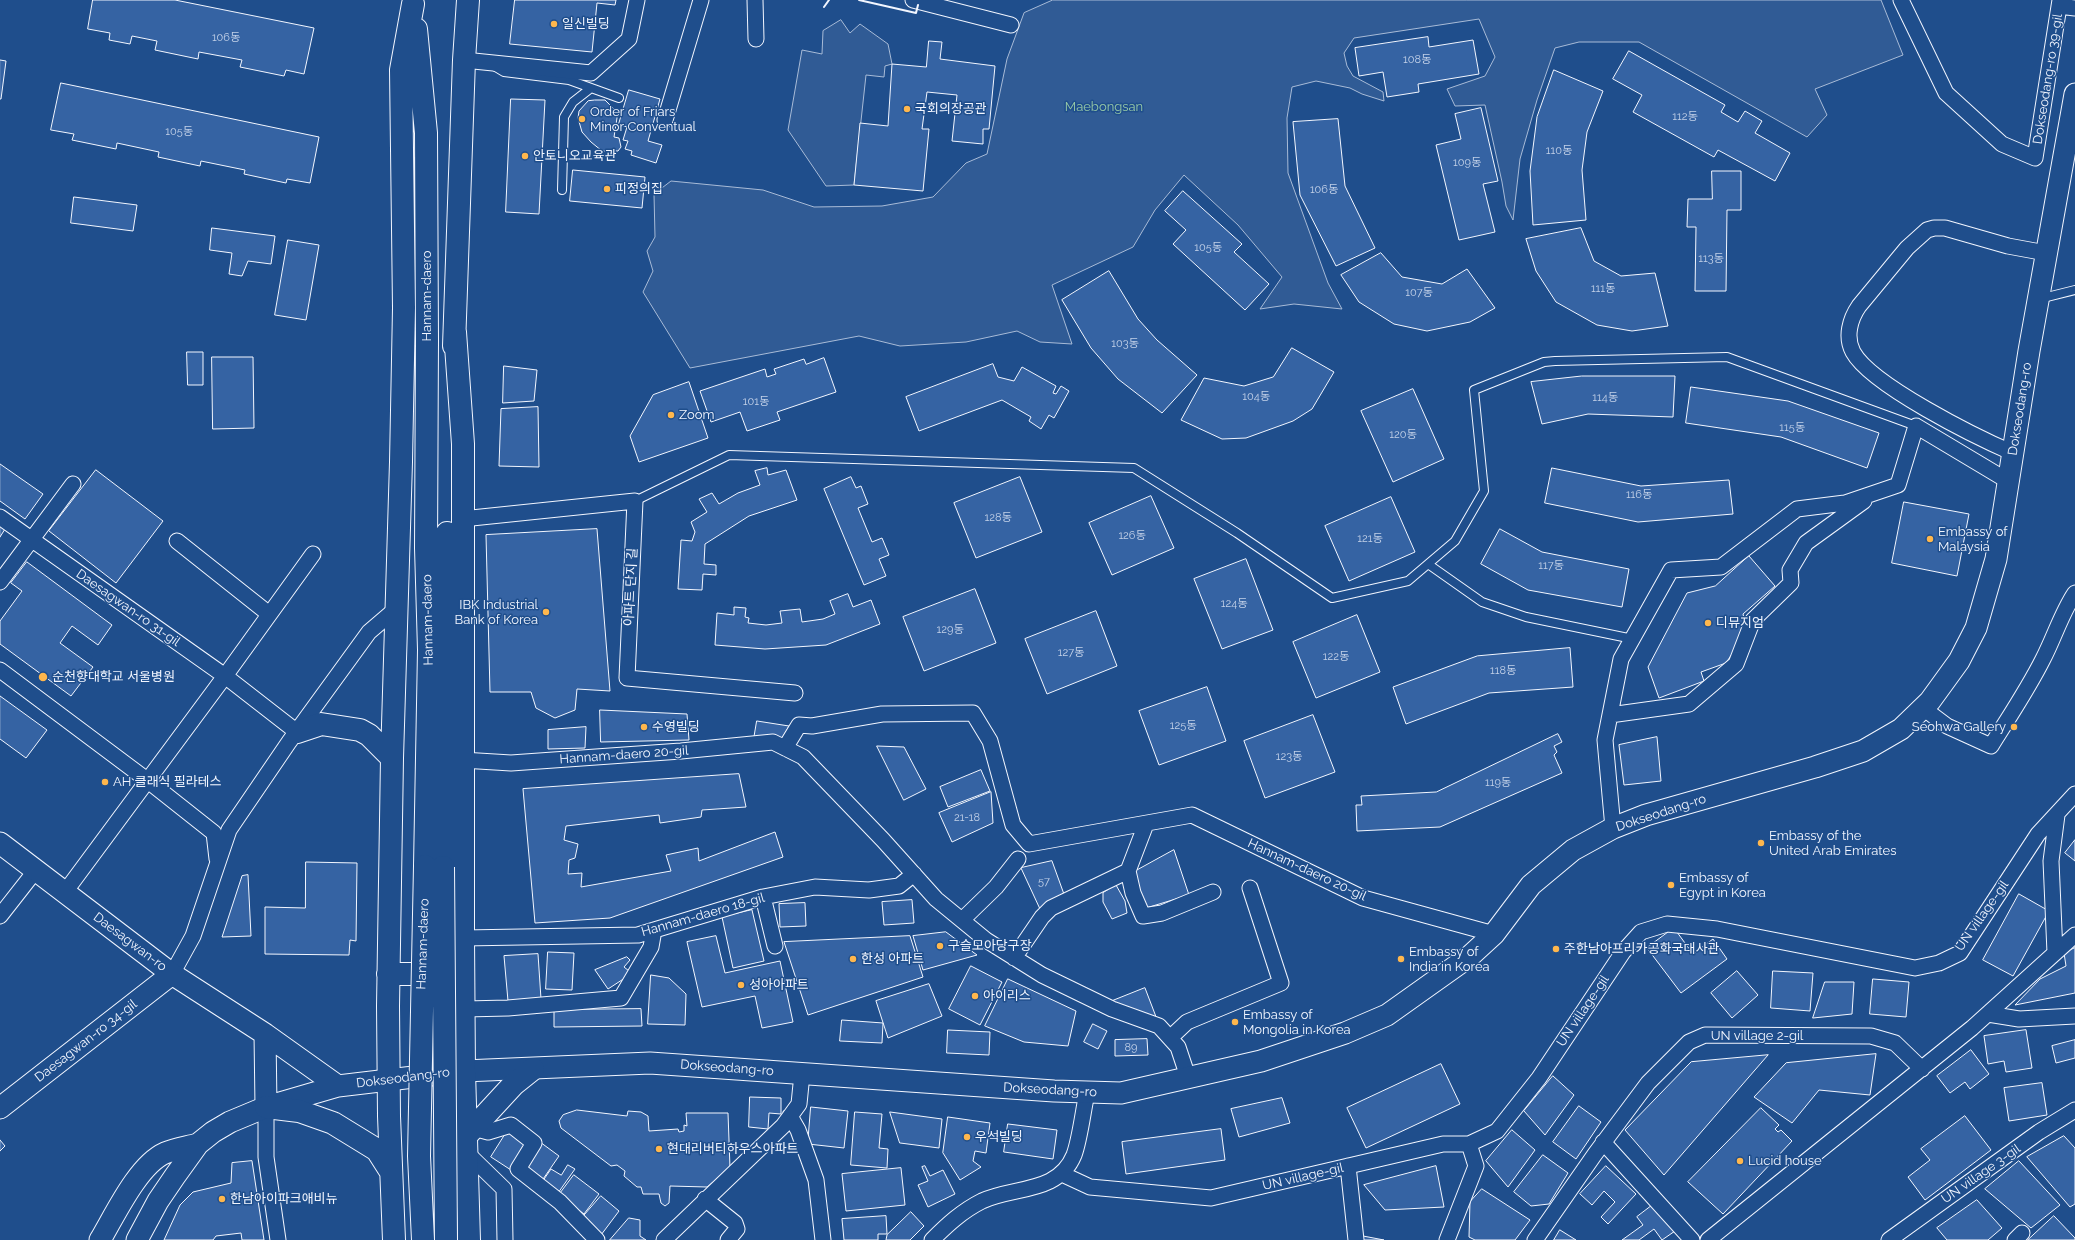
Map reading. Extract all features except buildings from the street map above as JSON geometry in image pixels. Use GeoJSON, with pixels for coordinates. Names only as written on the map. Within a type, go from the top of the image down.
{"type":"FeatureCollection","features":[{"type":"Feature","properties":{"kind":"main road","name":"Hannam-daero"},"geometry":{"type":"LineString","coordinates":[[423,1240],[419,1156],[434,866],[448,441],[455,332],[464,60],[468,0]]}},
{"type":"Feature","properties":{"kind":"main road","name":"Hannam-daero"},"geometry":{"type":"LineString","coordinates":[[413,2],[426,133],[426,548],[446,1240]]}},
{"type":"Feature","properties":{"kind":"main road"},"geometry":{"type":"LineString","coordinates":[[394,1240],[391,1172],[388,974],[392,758],[398,608],[404,308],[401,70],[413,2]]}},
{"type":"Feature","properties":{"kind":"main road","name":"Dokseodang-ro"},"geometry":{"type":"LineString","coordinates":[[137,1240],[158,1201],[198,1144],[230,1122],[266,1107],[338,1086],[464,1071],[650,1063],[1087,1093],[1121,1093],[1261,1061],[1345,1033],[1387,1015],[1470,956],[1494,934],[1531,885],[1573,850],[1613,828],[1646,815],[1815,767],[1863,751],[1901,729],[1930,701],[1959,661],[1976,628],[1996,559],[2038,299],[2075,94]]}},
{"type":"Feature","properties":{"kind":"main road"},"geometry":{"type":"LineString","coordinates":[[455,332],[463,444],[462,760],[465,1009],[464,1071],[469,1139],[469,1240]]}},
{"type":"Feature","properties":{"kind":"main road"},"geometry":{"type":"LineString","coordinates":[[297,732],[322,724],[360,730],[369,735],[392,758]]}},
{"type":"Feature","properties":{"kind":"main road","name":"Daesagwan-ro"},"geometry":{"type":"LineString","coordinates":[[0,843],[172,974],[265,1034],[338,1086]]}},
{"type":"Feature","properties":{"kind":"main road","name":"Daesagwan-ro 34-gil"},"geometry":{"type":"LineString","coordinates":[[0,1108],[172,974]]}},
{"type":"Feature","properties":{"kind":"main road"},"geometry":{"type":"LineString","coordinates":[[388,974],[464,974]]}},
{"type":"Feature","properties":{"kind":"main road"},"geometry":{"type":"LineString","coordinates":[[265,1034],[266,1107],[300,1112],[334,1123],[377,1150],[391,1172]]}},
{"type":"Feature","properties":{"kind":"main road"},"geometry":{"type":"LineString","coordinates":[[469,1139],[513,1085],[533,1068]]}},
{"type":"Feature","properties":{"kind":"main road"},"geometry":{"type":"LineString","coordinates":[[100,1240],[138,1178],[153,1161],[164,1154],[198,1144]]}},
{"type":"Feature","properties":{"kind":"street"},"geometry":{"type":"LineString","coordinates":[[464,60],[591,73],[629,39],[637,0]]}},
{"type":"Feature","properties":{"kind":"street"},"geometry":{"type":"LineString","coordinates":[[665,120],[701,0]]}},
{"type":"Feature","properties":{"kind":"street"},"geometry":{"type":"LineString","coordinates":[[755,0],[756,39]]}},
{"type":"Feature","properties":{"kind":"street"},"geometry":{"type":"LineString","coordinates":[[913,0],[1011,25]]}},
{"type":"Feature","properties":{"kind":"street","name":"Dokseodang-ro 39-gil"},"geometry":{"type":"LineString","coordinates":[[1901,0],[1946,93],[2002,144],[2035,158],[2060,3]]}},
{"type":"Feature","properties":{"kind":"street"},"geometry":{"type":"LineString","coordinates":[[2060,3],[2075,8]]}},
{"type":"Feature","properties":{"kind":"street"},"geometry":{"type":"LineString","coordinates":[[2013,453],[1962,428],[1881,380],[1864,366],[1853,352],[1849,339],[1850,325],[1852,316],[1859,306],[1907,248],[1927,230],[1945,228],[2008,246],[2046,253]]}},
{"type":"Feature","properties":{"kind":"street"},"geometry":{"type":"LineString","coordinates":[[1613,828],[1605,740],[1621,658],[1671,570],[1721,566],[1796,508],[1845,503],[1898,485],[1916,426],[2008,481]]}},
{"type":"Feature","properties":{"kind":"street"},"geometry":{"type":"LineString","coordinates":[[0,582],[73,484]]}},
{"type":"Feature","properties":{"kind":"street"},"geometry":{"type":"LineString","coordinates":[[1610,715],[1689,704],[1736,664],[1753,620],[1791,583],[1790,570],[1806,543],[1877,492]]}},
{"type":"Feature","properties":{"kind":"street"},"geometry":{"type":"LineString","coordinates":[[462,519],[635,501]]}},
{"type":"Feature","properties":{"kind":"street","name":"아파트 단지 길"},"geometry":{"type":"LineString","coordinates":[[635,501],[627,678],[795,693]]}},
{"type":"Feature","properties":{"kind":"street","name":"Daesagwan-ro 31-gil"},"geometry":{"type":"LineString","coordinates":[[0,517],[225,676],[297,732]]}},
{"type":"Feature","properties":{"kind":"street"},"geometry":{"type":"LineString","coordinates":[[177,541],[269,614]]}},
{"type":"Feature","properties":{"kind":"street"},"geometry":{"type":"LineString","coordinates":[[65,892],[225,676],[313,554]]}},
{"type":"Feature","properties":{"kind":"street"},"geometry":{"type":"LineString","coordinates":[[1923,708],[1946,726],[1991,746],[2042,661],[2069,602],[2075,593]]}},
{"type":"Feature","properties":{"kind":"street"},"geometry":{"type":"LineString","coordinates":[[172,974],[193,936],[229,830],[369,632],[398,608]]}},
{"type":"Feature","properties":{"kind":"street"},"geometry":{"type":"LineString","coordinates":[[0,670],[147,780],[214,833],[218,862]]}},
{"type":"Feature","properties":{"kind":"street","name":"Hannam-daero 20-gil"},"geometry":{"type":"LineString","coordinates":[[785,748],[799,725],[812,726],[882,714],[974,713],[990,741],[1013,825],[1029,844],[1192,815],[1363,898],[1494,934]]}},
{"type":"Feature","properties":{"kind":"street","name":"Hannam-daero 20-gil"},"geometry":{"type":"LineString","coordinates":[[462,760],[511,763],[681,751],[773,742],[803,756],[936,899],[986,940],[1042,975],[1112,1009],[1159,1026],[1178,1048],[1188,1077]]}},
{"type":"Feature","properties":{"kind":"street","name":"UN village-gil"},"geometry":{"type":"LineString","coordinates":[[1062,1174],[1090,1187],[1210,1198],[1443,1144],[1469,1144],[1497,1131],[1539,1078],[1623,952],[1641,932],[1667,924],[1717,929],[1915,968],[1939,963],[1960,953],[2038,834],[2075,794]]}},
{"type":"Feature","properties":{"kind":"street"},"geometry":{"type":"LineString","coordinates":[[2055,953],[2051,861],[2056,815]]}},
{"type":"Feature","properties":{"kind":"street"},"geometry":{"type":"LineString","coordinates":[[1146,824],[1128,871],[1133,893],[1143,916],[1162,912],[1212,892]]}},
{"type":"Feature","properties":{"kind":"street"},"geometry":{"type":"LineString","coordinates":[[962,920],[996,887],[1018,859]]}},
{"type":"Feature","properties":{"kind":"street"},"geometry":{"type":"LineString","coordinates":[[0,916],[36,870]]}},
{"type":"Feature","properties":{"kind":"street"},"geometry":{"type":"LineString","coordinates":[[1014,958],[1042,916],[1051,908],[1128,871]]}},
{"type":"Feature","properties":{"kind":"street","name":"Hannam-daero 18-gil"},"geometry":{"type":"LineString","coordinates":[[463,938],[638,935],[763,897],[815,887],[870,890],[899,886],[914,874]]}},
{"type":"Feature","properties":{"kind":"street"},"geometry":{"type":"LineString","coordinates":[[1170,1038],[1187,1022],[1282,983],[1250,888]]}},
{"type":"Feature","properties":{"kind":"street"},"geometry":{"type":"LineString","coordinates":[[763,897],[775,946]]}},
{"type":"Feature","properties":{"kind":"street"},"geometry":{"type":"LineString","coordinates":[[465,1009],[508,1008],[621,998],[651,947],[654,930]]}},
{"type":"Feature","properties":{"kind":"street"},"geometry":{"type":"LineString","coordinates":[[1708,1240],[1922,1069],[1988,1014],[2075,935]]}},
{"type":"Feature","properties":{"kind":"street"},"geometry":{"type":"LineString","coordinates":[[1988,1014],[2019,1019],[2075,1016]]}},
{"type":"Feature","properties":{"kind":"street","name":"UN village 2-gil"},"geometry":{"type":"LineString","coordinates":[[1535,1240],[1603,1142],[1648,1083],[1689,1042],[1706,1035],[1871,1036],[1895,1043],[1922,1069]]}},
{"type":"Feature","properties":{"kind":"street"},"geometry":{"type":"LineString","coordinates":[[664,1240],[705,1199],[783,1126],[799,1104],[802,1074]]}},
{"type":"Feature","properties":{"kind":"street"},"geometry":{"type":"LineString","coordinates":[[932,1240],[955,1217],[983,1201],[1045,1185],[1062,1174],[1074,1155],[1087,1093]]}},
{"type":"Feature","properties":{"kind":"street"},"geometry":{"type":"LineString","coordinates":[[266,1107],[266,1157],[278,1240]]}},
{"type":"Feature","properties":{"kind":"street"},"geometry":{"type":"LineString","coordinates":[[790,1116],[798,1130],[816,1180],[823,1240]]}},
{"type":"Feature","properties":{"kind":"street","name":"UN village 3-gil"},"geometry":{"type":"LineString","coordinates":[[1889,1240],[2072,1117]]}},
{"type":"Feature","properties":{"kind":"street"},"geometry":{"type":"LineString","coordinates":[[505,1240],[504,1189],[469,1139],[510,1125],[534,1143],[518,1169],[560,1202],[597,1240]]}},
{"type":"Feature","properties":{"kind":"street"},"geometry":{"type":"LineString","coordinates":[[1603,1142],[1692,1240]]}},
{"type":"Feature","properties":{"kind":"street"},"geometry":{"type":"LineString","coordinates":[[1447,1240],[1476,1166],[1469,1144]]}},
{"type":"Feature","properties":{"kind":"street"},"geometry":{"type":"LineString","coordinates":[[1348,1166],[1356,1240]]}},
{"type":"Feature","properties":{"kind":"street"},"geometry":{"type":"LineString","coordinates":[[705,1199],[735,1223],[736,1229],[728,1240]]}},
{"type":"Feature","properties":{"kind":"lane"},"geometry":{"type":"LineString","coordinates":[[488,62],[504,72],[569,80],[619,98]]}},
{"type":"Feature","properties":{"kind":"lane"},"geometry":{"type":"LineString","coordinates":[[562,190],[564,117],[572,102],[591,88]]}},
{"type":"Feature","properties":{"kind":"lane"},"geometry":{"type":"LineString","coordinates":[[2038,299],[2075,290]]}},
{"type":"Feature","properties":{"kind":"lane"},"geometry":{"type":"LineString","coordinates":[[635,501],[729,455],[1134,468],[1237,533],[1332,598],[1408,581],[1455,542],[1484,491],[1474,390],[1544,362],[1727,357],[1916,426]]}},
{"type":"Feature","properties":{"kind":"lane"},"geometry":{"type":"LineString","coordinates":[[1428,564],[1482,602],[1526,617],[1633,639]]}},
{"type":"Feature","properties":{"kind":"shaded area","name":"Maebongsan"},"geometry":{"type":"Polygon","coordinates":[[[1053,0],[1881,0],[1903,55],[1815,89],[1827,115],[1807,137],[1639,42],[1579,42],[1555,48],[1537,100],[1520,159],[1513,220],[1506,206],[1485,105],[1455,106],[1447,89],[1485,76],[1495,57],[1479,19],[1354,38],[1344,53],[1347,66],[1353,76],[1383,92],[1384,101],[1362,94],[1350,88],[1316,81],[1292,87],[1287,118],[1288,173],[1328,283],[1342,309],[1294,304],[1260,309],[1282,277],[1238,225],[1184,175],[1155,210],[1133,247],[1052,285],[1072,344],[1040,342],[1017,331],[966,342],[900,346],[859,336],[690,368],[643,292],[653,271],[647,251],[655,237],[654,194],[671,181],[763,190],[814,207],[882,206],[933,197],[966,163],[987,154],[1007,59],[1024,13],[1053,0]]]}},
{"type":"Feature","properties":{"kind":"shaded area"},"geometry":{"type":"Polygon","coordinates":[[[841,20],[850,33],[860,24],[888,44],[892,64],[885,66],[884,77],[866,75],[854,185],[826,186],[788,130],[802,50],[822,54],[823,31],[841,20]]]}},
{"type":"Feature","properties":{"kind":"wall"},"geometry":{"type":"LineString","coordinates":[[824,7],[829,0]]}},
{"type":"Feature","properties":{"kind":"wall"},"geometry":{"type":"LineString","coordinates":[[859,0],[916,13],[918,5]]}},
{"type":"Feature","properties":{"kind":"place","name":"일신빌딩"},"geometry":{"type":"Point","coordinates":[554,24]}},
{"type":"Feature","properties":{"kind":"place","name":"국회의장공관"},"geometry":{"type":"Point","coordinates":[907,109]}},
{"type":"Feature","properties":{"kind":"place","name":"Order of Friars Minor Conventual"},"geometry":{"type":"Point","coordinates":[582,119]}},
{"type":"Feature","properties":{"kind":"place","name":"안토니오교육관"},"geometry":{"type":"Point","coordinates":[525,156]}},
{"type":"Feature","properties":{"kind":"place","name":"피정의집"},"geometry":{"type":"Point","coordinates":[607,189]}},
{"type":"Feature","properties":{"kind":"place","name":"Zoom"},"geometry":{"type":"Point","coordinates":[671,415]}},
{"type":"Feature","properties":{"kind":"place","name":"Embassy of Malaysia"},"geometry":{"type":"Point","coordinates":[1930,539]}},
{"type":"Feature","properties":{"kind":"place","name":"IBK Industrial Bank of Korea"},"geometry":{"type":"Point","coordinates":[546,612]}},
{"type":"Feature","properties":{"kind":"place","name":"디뮤지엄"},"geometry":{"type":"Point","coordinates":[1708,623]}},
{"type":"Feature","properties":{"kind":"place","name":"순천향대학교 서울병원"},"geometry":{"type":"Point","coordinates":[43,677]}},
{"type":"Feature","properties":{"kind":"place","name":"수영빌딩"},"geometry":{"type":"Point","coordinates":[644,727]}},
{"type":"Feature","properties":{"kind":"place","name":"Seohwa Gallery"},"geometry":{"type":"Point","coordinates":[2014,727]}},
{"type":"Feature","properties":{"kind":"place","name":"AH 클래식 필라테스"},"geometry":{"type":"Point","coordinates":[105,782]}},
{"type":"Feature","properties":{"kind":"place","name":"Embassy of the United Arab Emirates"},"geometry":{"type":"Point","coordinates":[1761,843]}},
{"type":"Feature","properties":{"kind":"place","name":"Embassy of Egypt in Korea"},"geometry":{"type":"Point","coordinates":[1671,885]}},
{"type":"Feature","properties":{"kind":"place","name":"구슬모아당구장"},"geometry":{"type":"Point","coordinates":[940,946]}},
{"type":"Feature","properties":{"kind":"place","name":"주한남아프리카공화국대사관"},"geometry":{"type":"Point","coordinates":[1556,949]}},
{"type":"Feature","properties":{"kind":"place","name":"한성 아파트"},"geometry":{"type":"Point","coordinates":[853,959]}},
{"type":"Feature","properties":{"kind":"place","name":"Embassy of India in Korea"},"geometry":{"type":"Point","coordinates":[1401,959]}},
{"type":"Feature","properties":{"kind":"place","name":"성아아파트"},"geometry":{"type":"Point","coordinates":[741,985]}},
{"type":"Feature","properties":{"kind":"place","name":"아이리스"},"geometry":{"type":"Point","coordinates":[975,996]}},
{"type":"Feature","properties":{"kind":"place","name":"Embassy of Mongolia in Korea"},"geometry":{"type":"Point","coordinates":[1235,1022]}},
{"type":"Feature","properties":{"kind":"place","name":"우석빌딩"},"geometry":{"type":"Point","coordinates":[967,1137]}},
{"type":"Feature","properties":{"kind":"place","name":"현대리버티하우스아파트"},"geometry":{"type":"Point","coordinates":[659,1149]}},
{"type":"Feature","properties":{"kind":"place","name":"Lucid house"},"geometry":{"type":"Point","coordinates":[1740,1161]}},
{"type":"Feature","properties":{"kind":"place","name":"한남아이파크애비뉴"},"geometry":{"type":"Point","coordinates":[222,1199]}}]}
